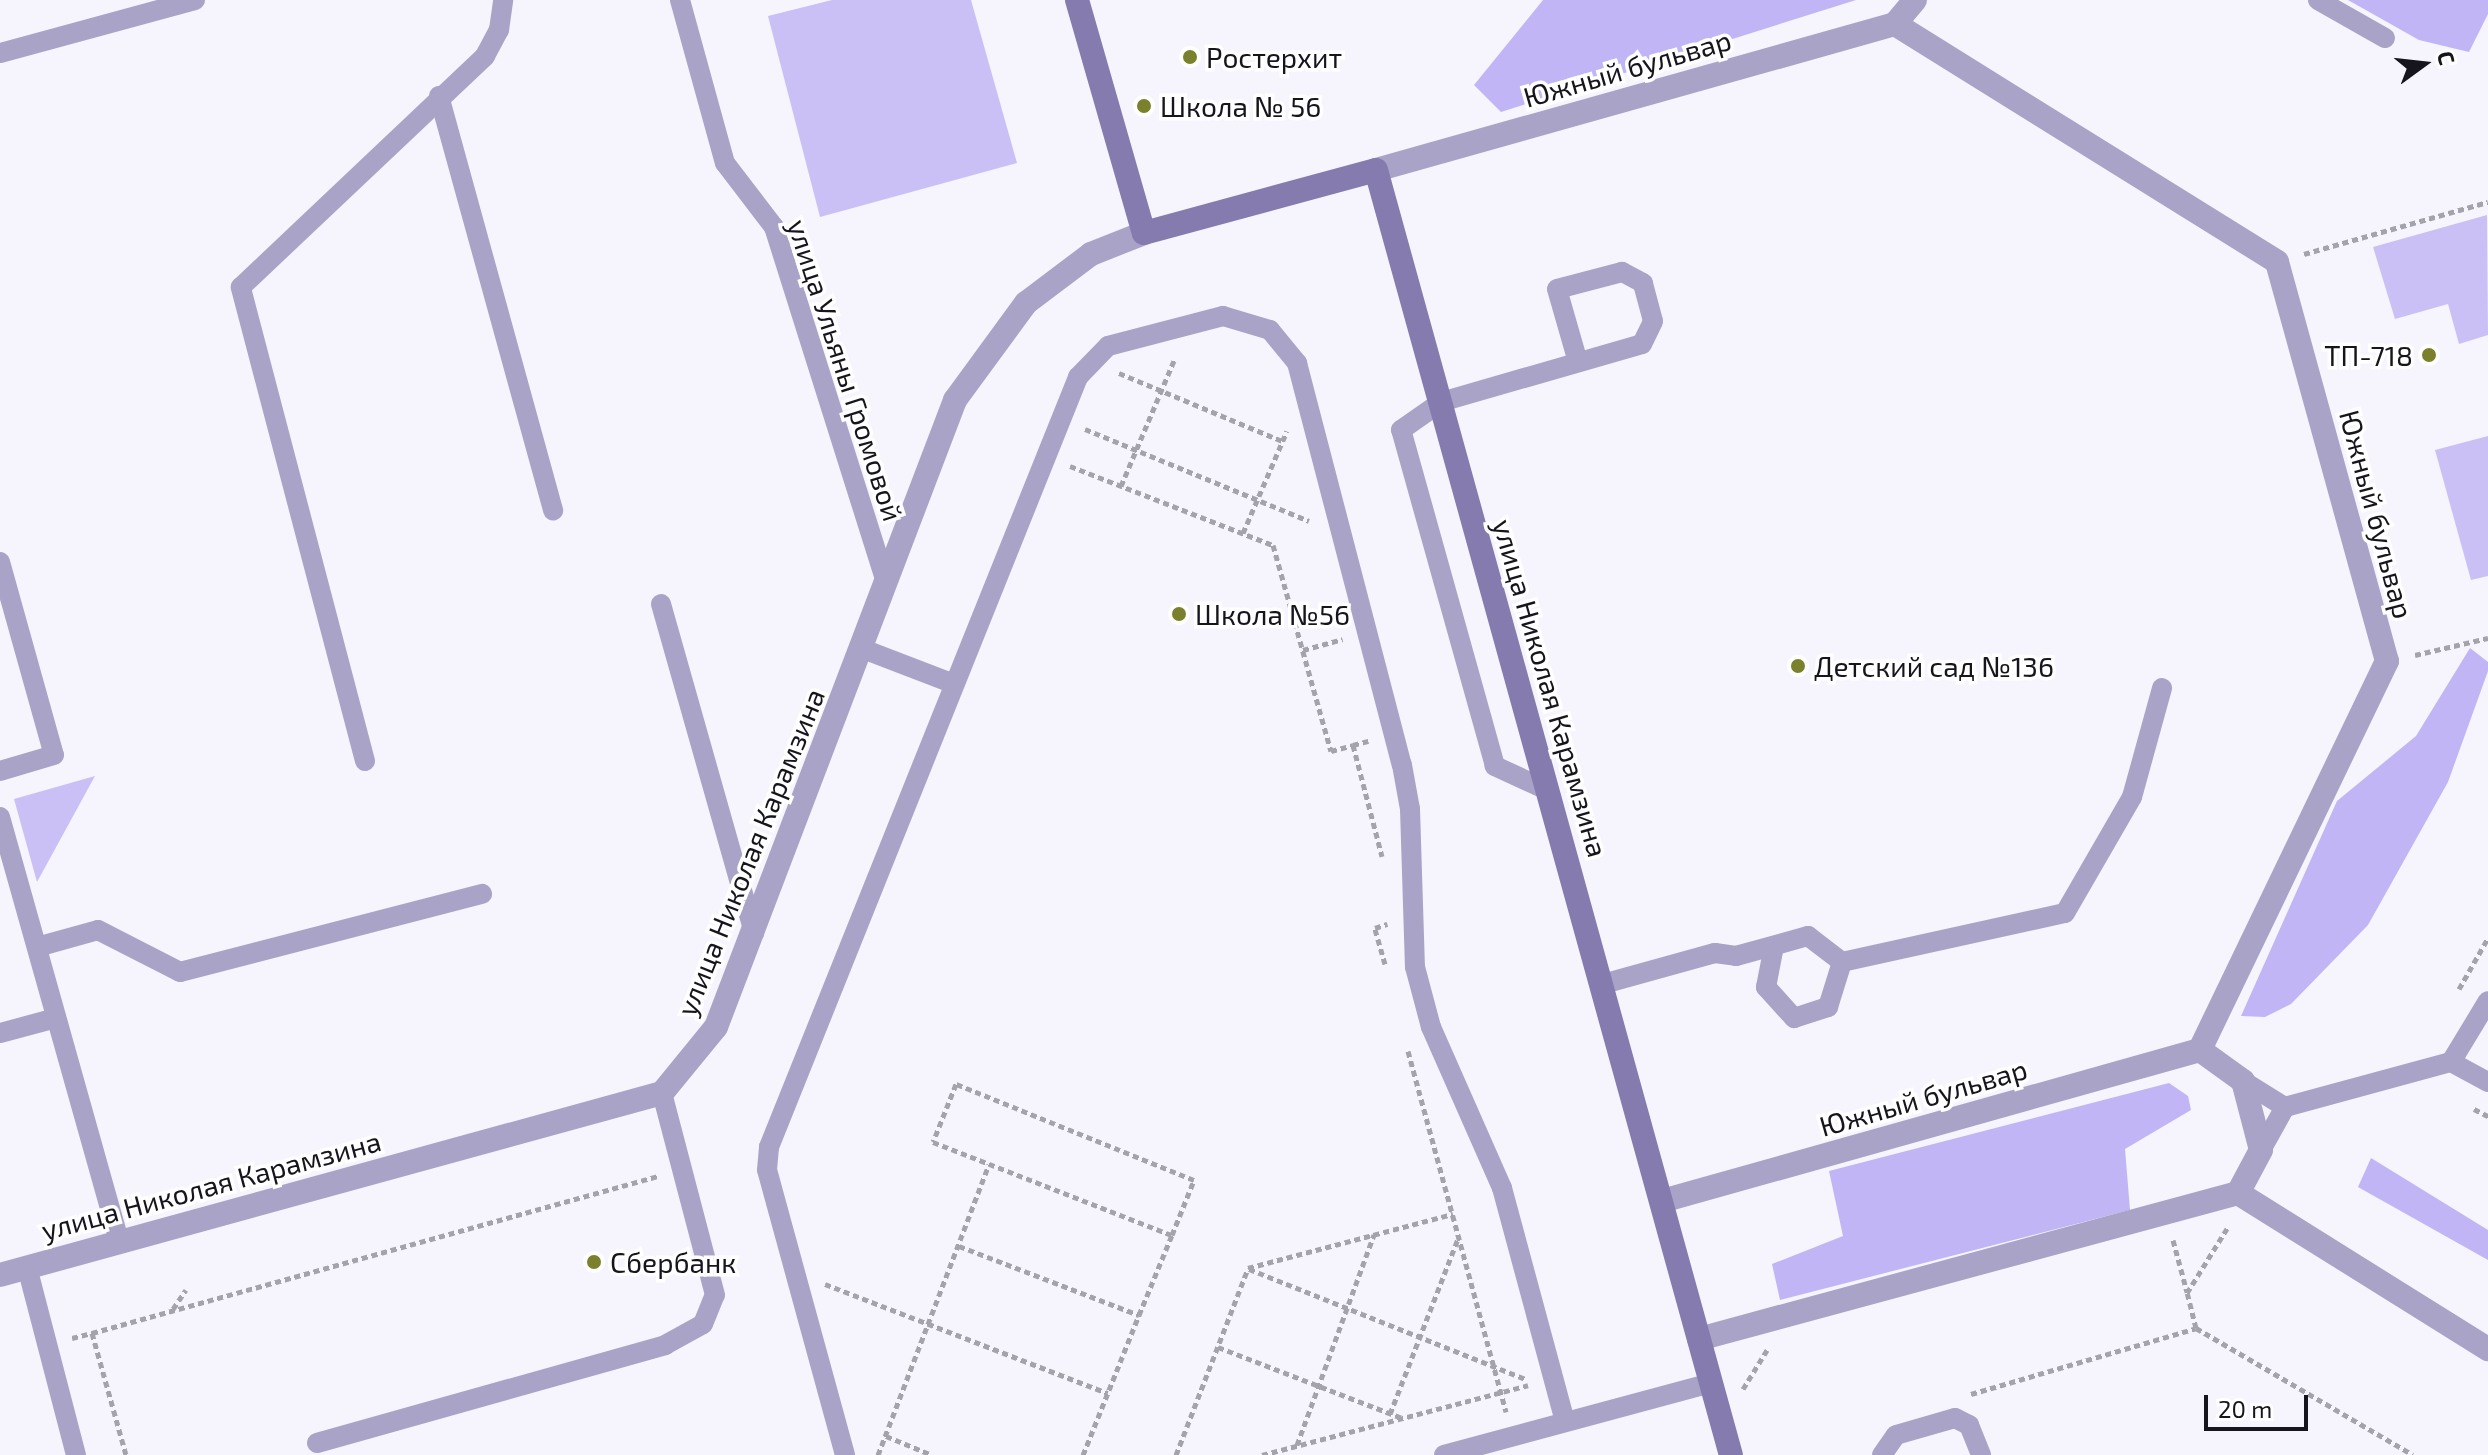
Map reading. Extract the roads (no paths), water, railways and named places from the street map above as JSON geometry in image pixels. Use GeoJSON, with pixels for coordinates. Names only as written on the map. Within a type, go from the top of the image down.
{"type":"FeatureCollection","features":[{"type":"Feature","properties":{"kind":"street"},"geometry":{"type":"LineString","coordinates":[[1077,0],[1144,233]]}},
{"type":"Feature","properties":{"kind":"street"},"geometry":{"type":"LineString","coordinates":[[1895,24],[1915,0]]}},
{"type":"Feature","properties":{"kind":"street","name":"Южный бульвар"},"geometry":{"type":"LineString","coordinates":[[1376,170],[1895,24],[2277,262],[2387,661],[2200,1050],[1662,1201]]}},
{"type":"Feature","properties":{"kind":"street","name":"улица Николая Карамзина"},"geometry":{"type":"LineString","coordinates":[[0,1275],[662,1093],[716,1027],[863,649],[955,400],[994,342],[1057,277],[1091,254],[1144,233],[1376,170],[1731,1455]]}},
{"type":"Feature","properties":{"kind":"street"},"geometry":{"type":"LineString","coordinates":[[2200,1050],[2243,1081],[2261,1150],[2236,1204]]}},
{"type":"Feature","properties":{"kind":"street"},"geometry":{"type":"LineString","coordinates":[[1699,1339],[2236,1204],[2488,1349]]}},
{"type":"Feature","properties":{"kind":"lane"},"geometry":{"type":"LineString","coordinates":[[0,53],[195,0]]}},
{"type":"Feature","properties":{"kind":"lane"},"geometry":{"type":"LineString","coordinates":[[365,761],[241,287],[439,96],[485,56],[499,30],[503,0]]}},
{"type":"Feature","properties":{"kind":"lane","name":"улица Ульяны Громовой"},"geometry":{"type":"LineString","coordinates":[[680,0],[725,163],[774,227],[886,583]]}},
{"type":"Feature","properties":{"kind":"lane"},"geometry":{"type":"LineString","coordinates":[[2318,0],[2385,38]]}},
{"type":"Feature","properties":{"kind":"lane"},"geometry":{"type":"LineString","coordinates":[[439,96],[553,511]]}},
{"type":"Feature","properties":{"kind":"lane"},"geometry":{"type":"LineString","coordinates":[[1549,791],[1495,766],[1401,430],[1441,402],[1642,344],[1653,321],[1643,283],[1622,272],[1557,289],[1578,362]]}},
{"type":"Feature","properties":{"kind":"lane"},"geometry":{"type":"LineString","coordinates":[[845,1455],[767,1158],[1070,392],[1086,364],[1108,346],[1223,316],[1254,322],[1283,340],[1297,363],[1402,765],[1410,809],[1415,967],[1431,1027],[1502,1188],[1565,1422]]}},
{"type":"Feature","properties":{"kind":"lane"},"geometry":{"type":"LineString","coordinates":[[0,562],[54,755],[0,771]]}},
{"type":"Feature","properties":{"kind":"lane"},"geometry":{"type":"LineString","coordinates":[[661,604],[754,933]]}},
{"type":"Feature","properties":{"kind":"lane"},"geometry":{"type":"LineString","coordinates":[[863,649],[954,684]]}},
{"type":"Feature","properties":{"kind":"lane"},"geometry":{"type":"LineString","coordinates":[[1603,984],[1715,953],[1736,956],[1808,936],[1842,962],[2065,913],[2132,797],[2162,688]]}},
{"type":"Feature","properties":{"kind":"lane"},"geometry":{"type":"LineString","coordinates":[[0,817],[119,1241]]}},
{"type":"Feature","properties":{"kind":"lane"},"geometry":{"type":"LineString","coordinates":[[37,947],[98,930],[180,972],[482,894]]}},
{"type":"Feature","properties":{"kind":"lane"},"geometry":{"type":"LineString","coordinates":[[1774,946],[1766,987],[1794,1018],[1828,1007],[1842,962]]}},
{"type":"Feature","properties":{"kind":"lane"},"geometry":{"type":"LineString","coordinates":[[2451,1062],[2488,1001]]}},
{"type":"Feature","properties":{"kind":"lane"},"geometry":{"type":"LineString","coordinates":[[0,1033],[56,1018]]}},
{"type":"Feature","properties":{"kind":"lane"},"geometry":{"type":"LineString","coordinates":[[2261,1150],[2285,1107],[2451,1062],[2488,1082]]}},
{"type":"Feature","properties":{"kind":"lane"},"geometry":{"type":"LineString","coordinates":[[2243,1081],[2285,1107]]}},
{"type":"Feature","properties":{"kind":"lane"},"geometry":{"type":"LineString","coordinates":[[317,1443],[665,1345],[703,1324],[715,1295],[662,1093]]}},
{"type":"Feature","properties":{"kind":"lane"},"geometry":{"type":"LineString","coordinates":[[27,1267],[76,1455]]}},
{"type":"Feature","properties":{"kind":"lane"},"geometry":{"type":"LineString","coordinates":[[1444,1455],[1711,1383]]}},
{"type":"Feature","properties":{"kind":"lane"},"geometry":{"type":"LineString","coordinates":[[1882,1455],[1896,1435],[1955,1418],[1969,1425],[1981,1455]]}},
{"type":"Feature","properties":{"kind":"place","name":"Ростерхит"},"geometry":{"type":"Point","coordinates":[1190,57]}},
{"type":"Feature","properties":{"kind":"place","name":"Школа № 56"},"geometry":{"type":"Point","coordinates":[1144,106]}},
{"type":"Feature","properties":{"kind":"place","name":"ТП-718"},"geometry":{"type":"Point","coordinates":[2429,355]}},
{"type":"Feature","properties":{"kind":"place","name":"Школа №56"},"geometry":{"type":"Point","coordinates":[1179,614]}},
{"type":"Feature","properties":{"kind":"place","name":"Детский сад №136"},"geometry":{"type":"Point","coordinates":[1798,666]}},
{"type":"Feature","properties":{"kind":"place","name":"Сбербанк"},"geometry":{"type":"Point","coordinates":[594,1262]}}]}
